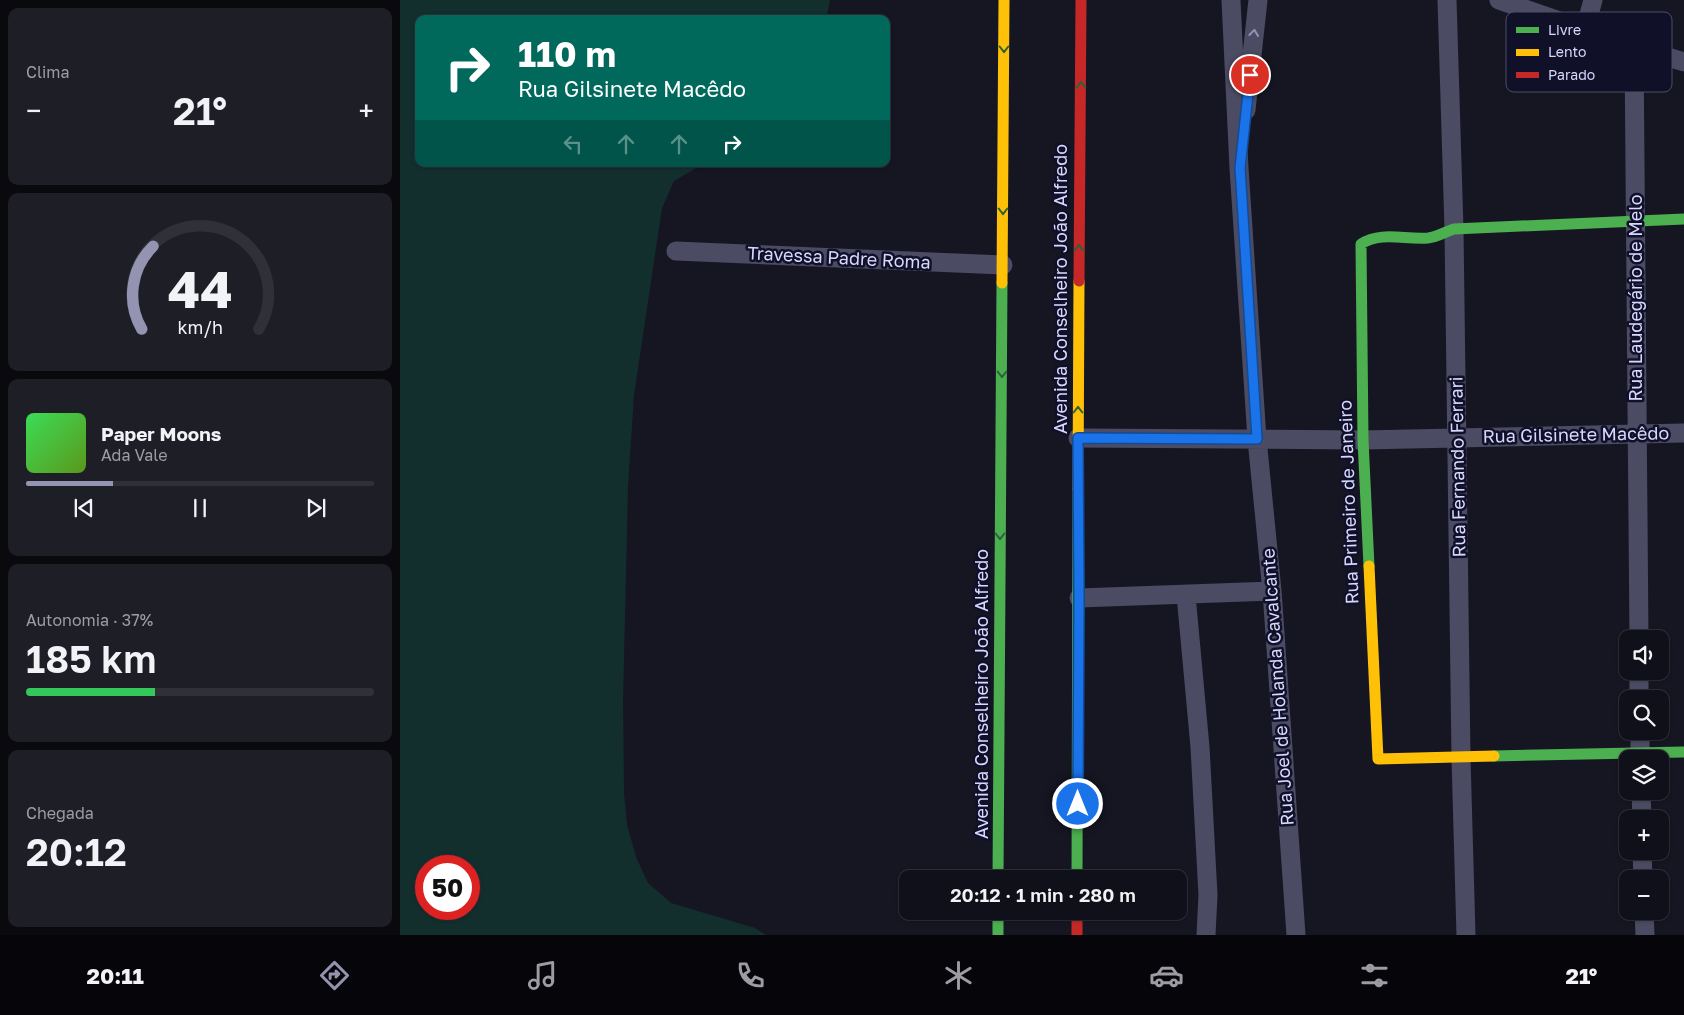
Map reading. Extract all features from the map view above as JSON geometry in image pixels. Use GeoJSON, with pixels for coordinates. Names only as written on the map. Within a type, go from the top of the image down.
{"type":"FeatureCollection","features":[{"type":"Feature","properties":{"kind":"main road","name":"Avenida Conselheiro João Alfredo"},"geometry":{"type":"LineString","coordinates":[[998,870],[1004,0]]}},
{"type":"Feature","properties":{"kind":"main road","name":"Avenida Conselheiro João Alfredo"},"geometry":{"type":"LineString","coordinates":[[1077,870],[1081,0]]}},
{"type":"Feature","properties":{"kind":"main road"},"geometry":{"type":"LineString","coordinates":[[1454,228],[1684,220]]}},
{"type":"Feature","properties":{"kind":"main road","name":"Rua Primeiro de Janeiro"},"geometry":{"type":"LineString","coordinates":[[1454,228],[1428,238],[1376,237],[1366,239],[1361,244],[1360,270],[1363,440],[1378,759],[1462,758]]}},
{"type":"Feature","properties":{"kind":"main road"},"geometry":{"type":"LineString","coordinates":[[1669,753],[1684,752]]}},
{"type":"Feature","properties":{"kind":"main road"},"geometry":{"type":"LineString","coordinates":[[1462,758],[1619,756]]}},
{"type":"Feature","properties":{"kind":"main road"},"geometry":{"type":"LineString","coordinates":[[998,920],[998,935]]}},
{"type":"Feature","properties":{"kind":"main road"},"geometry":{"type":"LineString","coordinates":[[1077,920],[1077,935]]}},
{"type":"Feature","properties":{"kind":"street"},"geometry":{"type":"LineString","coordinates":[[1231,0],[1240,168]]}},
{"type":"Feature","properties":{"kind":"street"},"geometry":{"type":"LineString","coordinates":[[1240,168],[1258,0]]}},
{"type":"Feature","properties":{"kind":"street","name":"Rua Fernando Ferrari"},"geometry":{"type":"LineString","coordinates":[[1447,0],[1454,228],[1466,935]]}},
{"type":"Feature","properties":{"kind":"street"},"geometry":{"type":"LineString","coordinates":[[1499,0],[1535,12]]}},
{"type":"Feature","properties":{"kind":"street"},"geometry":{"type":"LineString","coordinates":[[1672,58],[1684,62]]}},
{"type":"Feature","properties":{"kind":"street","name":"Rua Laudegário de Melo"},"geometry":{"type":"LineString","coordinates":[[1634,92],[1639,630]]}},
{"type":"Feature","properties":{"kind":"street","name":"Rua Joel de Holanda Cavalcante"},"geometry":{"type":"LineString","coordinates":[[1240,168],[1257,439],[1272,592],[1296,935]]}},
{"type":"Feature","properties":{"kind":"street","name":"Travessa Padre Roma"},"geometry":{"type":"LineString","coordinates":[[676,251],[1003,265]]}},
{"type":"Feature","properties":{"kind":"street","name":"Rua Gilsinete Macêdo"},"geometry":{"type":"LineString","coordinates":[[1078,438],[1363,440],[1684,433]]}},
{"type":"Feature","properties":{"kind":"street"},"geometry":{"type":"LineString","coordinates":[[1079,598],[1272,592]]}},
{"type":"Feature","properties":{"kind":"street"},"geometry":{"type":"LineString","coordinates":[[1186,595],[1200,757],[1208,895],[1206,935]]}},
{"type":"Feature","properties":{"kind":"street"},"geometry":{"type":"LineString","coordinates":[[1644,920],[1645,935]]}},
{"type":"Feature","properties":{"kind":"green space"},"geometry":{"type":"Polygon","coordinates":[[[400,0],[830,0],[827,15],[415,15],[415,167],[698,167],[674,181],[662,208],[634,395],[628,486],[623,700],[624,793],[627,825],[636,857],[648,883],[671,903],[755,928],[766,935],[400,935],[400,0]]]}},
{"type":"Feature","properties":{"kind":"traffic: fast"},"geometry":{"type":"LineString","coordinates":[[1369,566],[1363,440],[1361,244],[1369,240],[1385,237],[1428,238],[1454,229],[1684,219]]}},
{"type":"Feature","properties":{"kind":"traffic: fast"},"geometry":{"type":"LineString","coordinates":[[998,870],[1002,283]]}},
{"type":"Feature","properties":{"kind":"traffic: fast"},"geometry":{"type":"LineString","coordinates":[[1077,870],[1078,489]]}},
{"type":"Feature","properties":{"kind":"traffic: fast"},"geometry":{"type":"LineString","coordinates":[[1494,756],[1684,752]]}},
{"type":"Feature","properties":{"kind":"traffic: fast"},"geometry":{"type":"LineString","coordinates":[[998,920],[998,935]]}},
{"type":"Feature","properties":{"kind":"traffic: slow"},"geometry":{"type":"LineString","coordinates":[[1002,283],[1004,0]]}},
{"type":"Feature","properties":{"kind":"traffic: slow"},"geometry":{"type":"LineString","coordinates":[[1078,489],[1079,281]]}},
{"type":"Feature","properties":{"kind":"traffic: slow"},"geometry":{"type":"LineString","coordinates":[[1369,566],[1378,759],[1494,756]]}},
{"type":"Feature","properties":{"kind":"traffic: jam"},"geometry":{"type":"LineString","coordinates":[[1079,281],[1081,0]]}},
{"type":"Feature","properties":{"kind":"traffic: jam"},"geometry":{"type":"LineString","coordinates":[[1077,920],[1077,935]]}},
{"type":"Feature","properties":{"kind":"route"},"geometry":{"type":"LineString","coordinates":[[1078,804],[1078,438],[1257,439],[1240,168],[1250,75]]}}]}
